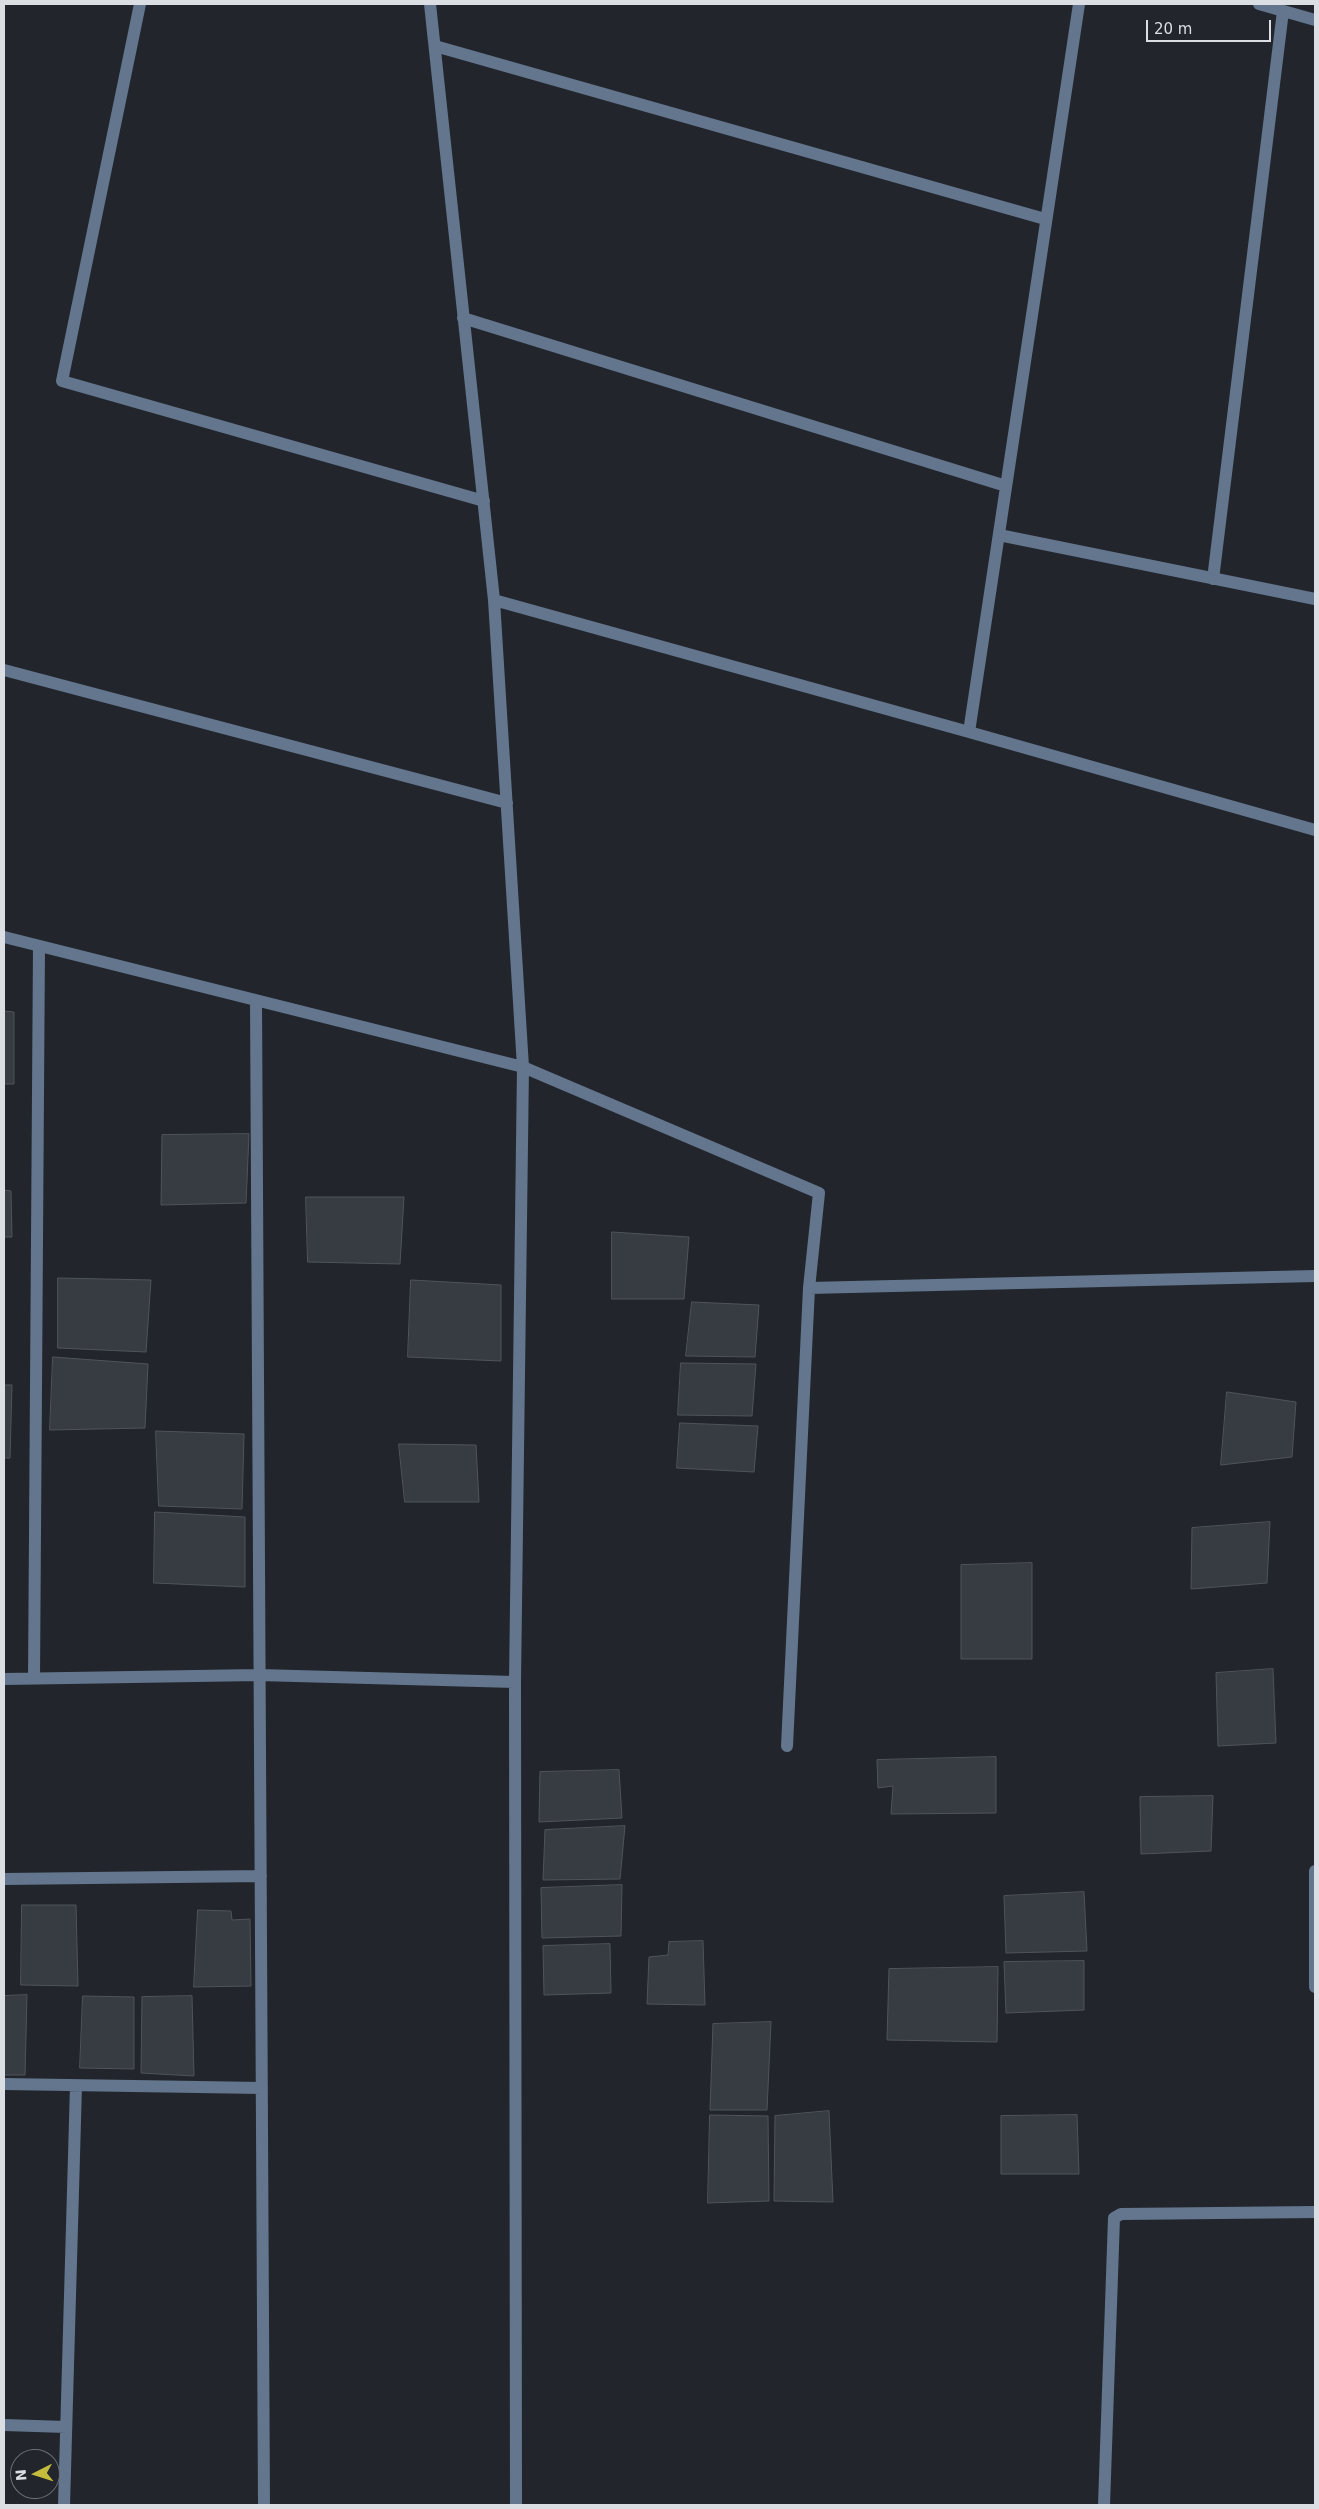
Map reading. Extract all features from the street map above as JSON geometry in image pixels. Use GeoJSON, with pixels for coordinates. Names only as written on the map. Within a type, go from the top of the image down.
{"type":"FeatureCollection","features":[{"type":"Feature","properties":{"kind":"street"},"geometry":{"type":"LineString","coordinates":[[140,4],[62,381],[484,501]]}},
{"type":"Feature","properties":{"kind":"street"},"geometry":{"type":"LineString","coordinates":[[430,4],[494,600],[523,1067],[515,1682],[516,2505]]}},
{"type":"Feature","properties":{"kind":"street"},"geometry":{"type":"LineString","coordinates":[[969,732],[1079,4]]}},
{"type":"Feature","properties":{"kind":"street"},"geometry":{"type":"LineString","coordinates":[[1259,4],[1315,20]]}},
{"type":"Feature","properties":{"kind":"street"},"geometry":{"type":"LineString","coordinates":[[1213,579],[1284,11]]}},
{"type":"Feature","properties":{"kind":"street"},"geometry":{"type":"LineString","coordinates":[[435,46],[1045,219]]}},
{"type":"Feature","properties":{"kind":"street"},"geometry":{"type":"LineString","coordinates":[[463,318],[1006,486]]}},
{"type":"Feature","properties":{"kind":"street"},"geometry":{"type":"LineString","coordinates":[[999,535],[1315,599]]}},
{"type":"Feature","properties":{"kind":"street"},"geometry":{"type":"LineString","coordinates":[[494,600],[1315,830]]}},
{"type":"Feature","properties":{"kind":"street"},"geometry":{"type":"LineString","coordinates":[[4,670],[507,803]]}},
{"type":"Feature","properties":{"kind":"street"},"geometry":{"type":"LineString","coordinates":[[4,937],[523,1067],[819,1193],[809,1288],[787,1746]]}},
{"type":"Feature","properties":{"kind":"street"},"geometry":{"type":"LineString","coordinates":[[34,1678],[39,946]]}},
{"type":"Feature","properties":{"kind":"street"},"geometry":{"type":"LineString","coordinates":[[256,1000],[264,2505]]}},
{"type":"Feature","properties":{"kind":"street"},"geometry":{"type":"LineString","coordinates":[[809,1288],[1315,1276]]}},
{"type":"Feature","properties":{"kind":"street"},"geometry":{"type":"LineString","coordinates":[[4,1679],[259,1675],[515,1682]]}},
{"type":"Feature","properties":{"kind":"street"},"geometry":{"type":"LineString","coordinates":[[1315,1871],[1315,1987]]}},
{"type":"Feature","properties":{"kind":"street"},"geometry":{"type":"LineString","coordinates":[[4,1879],[261,1876]]}},
{"type":"Feature","properties":{"kind":"street"},"geometry":{"type":"LineString","coordinates":[[4,2084],[262,2088]]}},
{"type":"Feature","properties":{"kind":"street"},"geometry":{"type":"LineString","coordinates":[[64,2505],[76,2086]]}},
{"type":"Feature","properties":{"kind":"street"},"geometry":{"type":"LineString","coordinates":[[1104,2505],[1114,2218],[1122,2214],[1315,2212]]}},
{"type":"Feature","properties":{"kind":"street"},"geometry":{"type":"LineString","coordinates":[[4,2425],[66,2427]]}},
{"type":"Feature","properties":{"kind":"building"},"geometry":{"type":"Polygon","coordinates":[[[4,1011],[14,1012],[14,1084],[4,1084],[4,1011]]]}},
{"type":"Feature","properties":{"kind":"building"},"geometry":{"type":"Polygon","coordinates":[[[249,1134],[246,1203],[161,1205],[162,1135],[249,1134]]]}},
{"type":"Feature","properties":{"kind":"building"},"geometry":{"type":"Polygon","coordinates":[[[4,1190],[11,1191],[12,1237],[4,1237],[4,1190]]]}},
{"type":"Feature","properties":{"kind":"building"},"geometry":{"type":"Polygon","coordinates":[[[306,1197],[404,1197],[400,1264],[308,1262],[306,1197]]]}},
{"type":"Feature","properties":{"kind":"building"},"geometry":{"type":"Polygon","coordinates":[[[612,1232],[689,1237],[684,1299],[612,1299],[612,1232]]]}},
{"type":"Feature","properties":{"kind":"building"},"geometry":{"type":"Polygon","coordinates":[[[58,1278],[151,1280],[146,1352],[58,1348],[58,1278]]]}},
{"type":"Feature","properties":{"kind":"building"},"geometry":{"type":"Polygon","coordinates":[[[411,1280],[501,1285],[501,1361],[408,1357],[411,1280]]]}},
{"type":"Feature","properties":{"kind":"building"},"geometry":{"type":"Polygon","coordinates":[[[692,1302],[759,1305],[755,1357],[686,1356],[692,1302]]]}},
{"type":"Feature","properties":{"kind":"building"},"geometry":{"type":"Polygon","coordinates":[[[53,1357],[148,1364],[145,1428],[50,1430],[53,1357]]]}},
{"type":"Feature","properties":{"kind":"building"},"geometry":{"type":"Polygon","coordinates":[[[681,1363],[756,1364],[752,1416],[678,1415],[681,1363]]]}},
{"type":"Feature","properties":{"kind":"building"},"geometry":{"type":"Polygon","coordinates":[[[4,1385],[12,1385],[10,1458],[4,1458],[4,1385]]]}},
{"type":"Feature","properties":{"kind":"building"},"geometry":{"type":"Polygon","coordinates":[[[1227,1392],[1296,1402],[1292,1457],[1221,1465],[1227,1392]]]}},
{"type":"Feature","properties":{"kind":"building"},"geometry":{"type":"Polygon","coordinates":[[[680,1423],[758,1426],[754,1472],[677,1468],[680,1423]]]}},
{"type":"Feature","properties":{"kind":"building"},"geometry":{"type":"Polygon","coordinates":[[[156,1431],[244,1434],[242,1509],[159,1506],[156,1431]]]}},
{"type":"Feature","properties":{"kind":"building"},"geometry":{"type":"Polygon","coordinates":[[[399,1444],[476,1445],[479,1502],[405,1502],[399,1444]]]}},
{"type":"Feature","properties":{"kind":"building"},"geometry":{"type":"Polygon","coordinates":[[[155,1512],[245,1517],[245,1587],[154,1583],[155,1512]]]}},
{"type":"Feature","properties":{"kind":"building"},"geometry":{"type":"Polygon","coordinates":[[[1270,1522],[1267,1583],[1191,1589],[1192,1528],[1270,1522]]]}},
{"type":"Feature","properties":{"kind":"building"},"geometry":{"type":"Polygon","coordinates":[[[1032,1563],[1032,1659],[961,1659],[961,1565],[1032,1563]]]}},
{"type":"Feature","properties":{"kind":"building"},"geometry":{"type":"Polygon","coordinates":[[[1273,1669],[1276,1743],[1218,1746],[1216,1673],[1273,1669]]]}},
{"type":"Feature","properties":{"kind":"building"},"geometry":{"type":"Polygon","coordinates":[[[996,1757],[996,1813],[891,1814],[893,1786],[878,1788],[877,1760],[996,1757]]]}},
{"type":"Feature","properties":{"kind":"building"},"geometry":{"type":"Polygon","coordinates":[[[619,1770],[622,1818],[539,1822],[540,1772],[619,1770]]]}},
{"type":"Feature","properties":{"kind":"building"},"geometry":{"type":"Polygon","coordinates":[[[1213,1796],[1211,1851],[1141,1854],[1140,1797],[1213,1796]]]}},
{"type":"Feature","properties":{"kind":"building"},"geometry":{"type":"Polygon","coordinates":[[[625,1826],[620,1879],[543,1880],[545,1830],[625,1826]]]}},
{"type":"Feature","properties":{"kind":"building"},"geometry":{"type":"Polygon","coordinates":[[[622,1885],[621,1936],[542,1938],[541,1888],[622,1885]]]}},
{"type":"Feature","properties":{"kind":"building"},"geometry":{"type":"Polygon","coordinates":[[[1084,1892],[1087,1951],[1006,1953],[1004,1896],[1084,1892]]]}},
{"type":"Feature","properties":{"kind":"building"},"geometry":{"type":"Polygon","coordinates":[[[22,1905],[76,1905],[78,1986],[21,1985],[22,1905]]]}},
{"type":"Feature","properties":{"kind":"building"},"geometry":{"type":"Polygon","coordinates":[[[198,1910],[231,1911],[232,1920],[250,1919],[251,1986],[194,1987],[198,1910]]]}},
{"type":"Feature","properties":{"kind":"building"},"geometry":{"type":"Polygon","coordinates":[[[703,1941],[705,2005],[647,2004],[649,1957],[668,1955],[669,1942],[703,1941]]]}},
{"type":"Feature","properties":{"kind":"building"},"geometry":{"type":"Polygon","coordinates":[[[610,1944],[611,1993],[544,1995],[543,1946],[610,1944]]]}},
{"type":"Feature","properties":{"kind":"building"},"geometry":{"type":"Polygon","coordinates":[[[1084,1961],[1084,2010],[1006,2013],[1004,1962],[1084,1961]]]}},
{"type":"Feature","properties":{"kind":"building"},"geometry":{"type":"Polygon","coordinates":[[[998,1967],[997,2042],[887,2040],[889,1969],[998,1967]]]}},
{"type":"Feature","properties":{"kind":"building"},"geometry":{"type":"Polygon","coordinates":[[[27,1995],[25,2075],[4,2075],[4,1996],[27,1995]]]}},
{"type":"Feature","properties":{"kind":"building"},"geometry":{"type":"Polygon","coordinates":[[[83,1996],[134,1997],[134,2069],[80,2068],[83,1996]]]}},
{"type":"Feature","properties":{"kind":"building"},"geometry":{"type":"Polygon","coordinates":[[[192,1996],[194,2076],[141,2073],[142,1997],[192,1996]]]}},
{"type":"Feature","properties":{"kind":"building"},"geometry":{"type":"Polygon","coordinates":[[[771,2022],[767,2110],[710,2110],[713,2024],[771,2022]]]}},
{"type":"Feature","properties":{"kind":"building"},"geometry":{"type":"Polygon","coordinates":[[[829,2111],[833,2202],[774,2201],[775,2116],[829,2111]]]}},
{"type":"Feature","properties":{"kind":"building"},"geometry":{"type":"Polygon","coordinates":[[[710,2115],[768,2116],[769,2201],[708,2203],[710,2115]]]}},
{"type":"Feature","properties":{"kind":"building"},"geometry":{"type":"Polygon","coordinates":[[[1077,2115],[1079,2174],[1001,2174],[1001,2116],[1077,2115]]]}}]}
